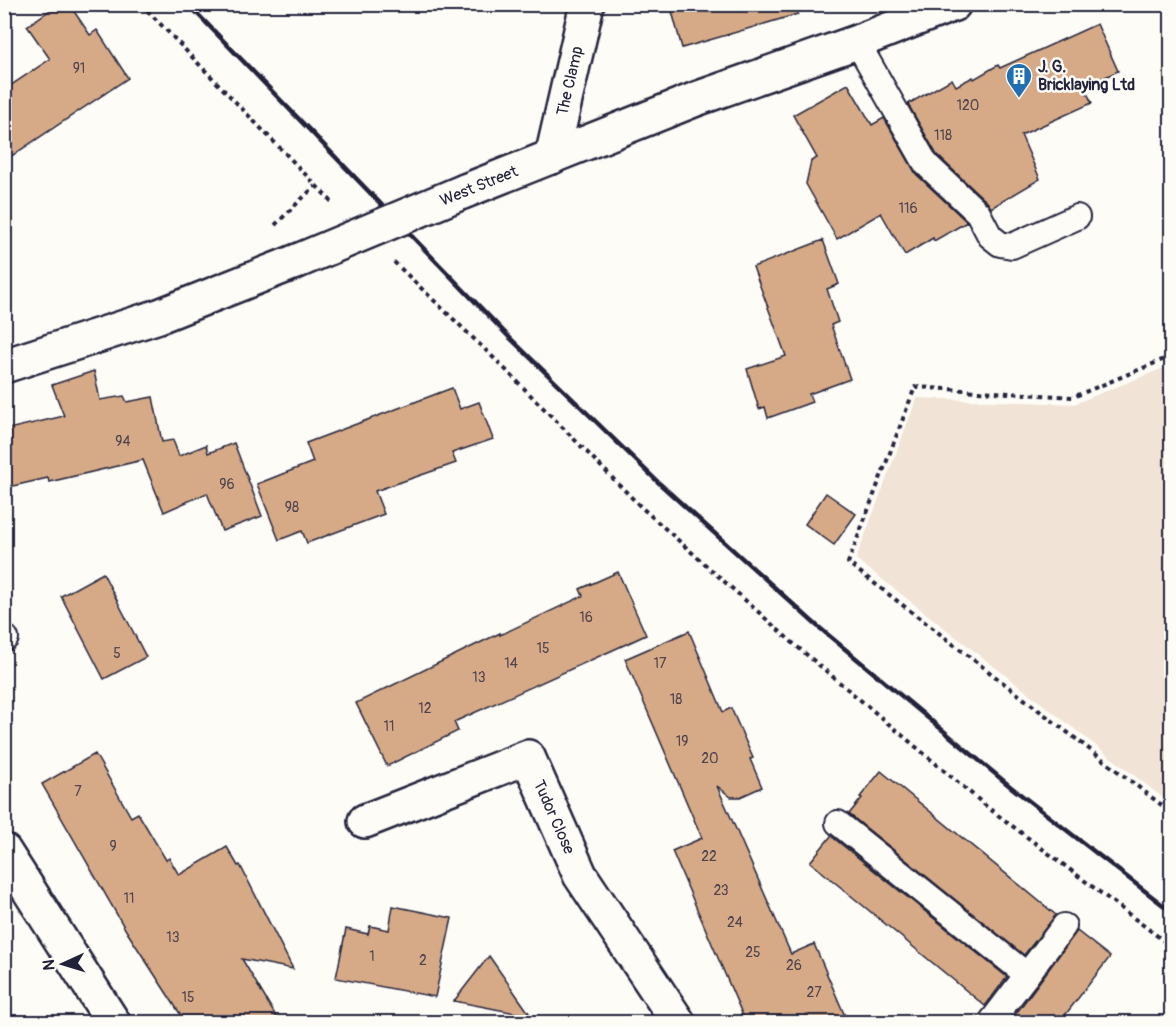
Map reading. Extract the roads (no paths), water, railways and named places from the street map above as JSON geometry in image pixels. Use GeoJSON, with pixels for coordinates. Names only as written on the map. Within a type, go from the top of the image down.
{"type":"FeatureCollection","features":[{"type":"Feature","properties":{"kind":"street","name":"The Clamp"},"geometry":{"type":"LineString","coordinates":[[552,157],[587,4]]}},
{"type":"Feature","properties":{"kind":"street","name":"West Street"},"geometry":{"type":"LineString","coordinates":[[4,366],[159,316],[696,99],[857,42],[954,4]]}},
{"type":"Feature","properties":{"kind":"street","name":"Tudor Close"},"geometry":{"type":"LineString","coordinates":[[364,821],[528,757],[580,875],[678,1023]]}},
{"type":"Feature","properties":{"kind":"street"},"geometry":{"type":"LineString","coordinates":[[4,851],[113,1023]]}},
{"type":"Feature","properties":{"kind":"lane"},"geometry":{"type":"LineString","coordinates":[[857,42],[926,164],[978,213],[990,236],[1000,244],[1012,246],[1077,217]]}},
{"type":"Feature","properties":{"kind":"lane"},"geometry":{"type":"LineString","coordinates":[[837,823],[1028,975]]}},
{"type":"Feature","properties":{"kind":"lane"},"geometry":{"type":"LineString","coordinates":[[991,1023],[1064,926]]}},
{"type":"Feature","properties":{"kind":"railway"},"geometry":{"type":"LineString","coordinates":[[188,4],[509,337],[660,484],[815,624],[1011,787],[1172,912]]}},
{"type":"Feature","properties":{"kind":"place","name":"J. G. Bricklaying Ltd"},"geometry":{"type":"Point","coordinates":[1019,99]}}]}
